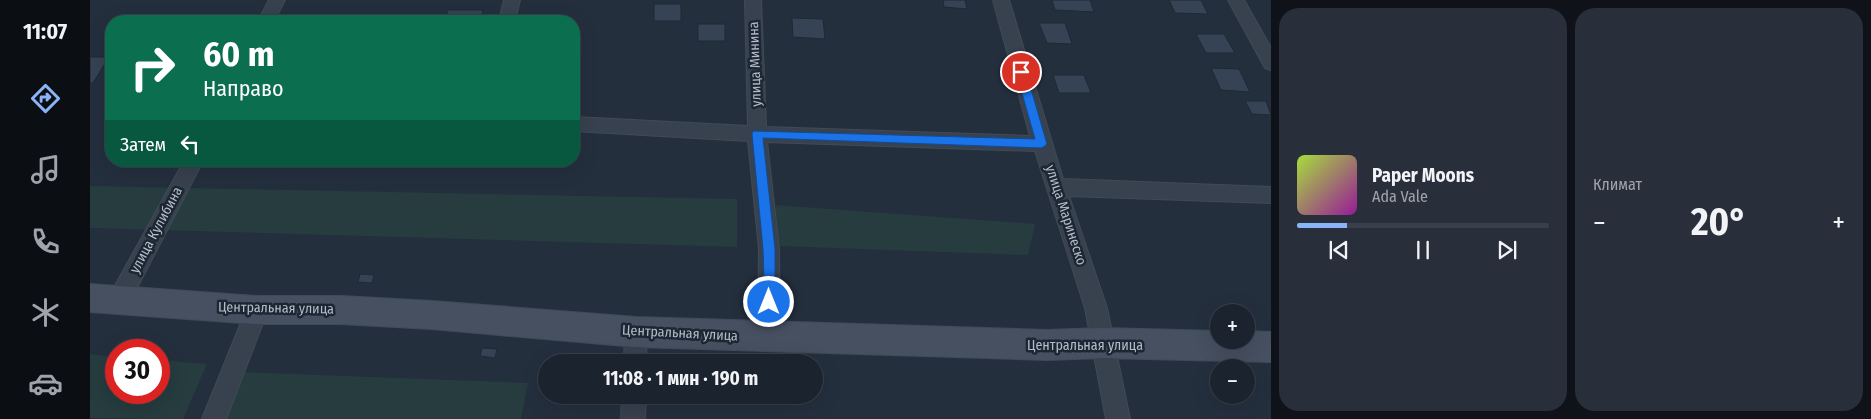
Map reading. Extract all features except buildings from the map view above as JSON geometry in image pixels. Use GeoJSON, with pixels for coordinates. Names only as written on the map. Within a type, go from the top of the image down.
{"type":"FeatureCollection","features":[{"type":"Feature","properties":{"kind":"main road","name":"Центральная улица"},"geometry":{"type":"LineString","coordinates":[[104,299],[257,310],[341,310],[395,313],[636,332],[1047,345],[1271,347]]}},
{"type":"Feature","properties":{"kind":"street"},"geometry":{"type":"LineString","coordinates":[[269,15],[277,0]]}},
{"type":"Feature","properties":{"kind":"street"},"geometry":{"type":"LineString","coordinates":[[508,15],[512,0]]}},
{"type":"Feature","properties":{"kind":"street","name":"улица Минина"},"geometry":{"type":"LineString","coordinates":[[753,0],[757,134],[769,249],[769,337]]}},
{"type":"Feature","properties":{"kind":"street","name":"улица Маринеско"},"geometry":{"type":"LineString","coordinates":[[1001,0],[1042,144],[1096,308],[1118,419]]}},
{"type":"Feature","properties":{"kind":"street"},"geometry":{"type":"LineString","coordinates":[[1236,0],[1271,63]]}},
{"type":"Feature","properties":{"kind":"street"},"geometry":{"type":"LineString","coordinates":[[580,124],[757,134],[1042,144]]}},
{"type":"Feature","properties":{"kind":"street","name":"улица Кулибина"},"geometry":{"type":"LineString","coordinates":[[104,299],[190,167]]}},
{"type":"Feature","properties":{"kind":"street"},"geometry":{"type":"LineString","coordinates":[[1057,187],[1271,195]]}},
{"type":"Feature","properties":{"kind":"street"},"geometry":{"type":"LineString","coordinates":[[214,419],[257,310]]}},
{"type":"Feature","properties":{"kind":"street"},"geometry":{"type":"LineString","coordinates":[[635,354],[636,332]]}},
{"type":"Feature","properties":{"kind":"street"},"geometry":{"type":"LineString","coordinates":[[633,419],[634,404]]}},
{"type":"Feature","properties":{"kind":"green space"},"geometry":{"type":"Polygon","coordinates":[[[90,186],[737,199],[737,247],[90,228],[90,186]]]}},
{"type":"Feature","properties":{"kind":"green space"},"geometry":{"type":"Polygon","coordinates":[[[775,205],[1035,224],[1028,255],[779,246],[775,205]]]}},
{"type":"Feature","properties":{"kind":"green space"},"geometry":{"type":"Polygon","coordinates":[[[90,354],[105,356],[105,404],[170,404],[170,361],[207,364],[183,419],[90,418],[90,354]]]}},
{"type":"Feature","properties":{"kind":"green space"},"geometry":{"type":"Polygon","coordinates":[[[242,372],[528,383],[521,419],[226,419],[242,372]]]}},
{"type":"Feature","properties":{"kind":"route"},"geometry":{"type":"LineString","coordinates":[[769,302],[769,249],[757,134],[1042,144],[1021,72]]}}]}
